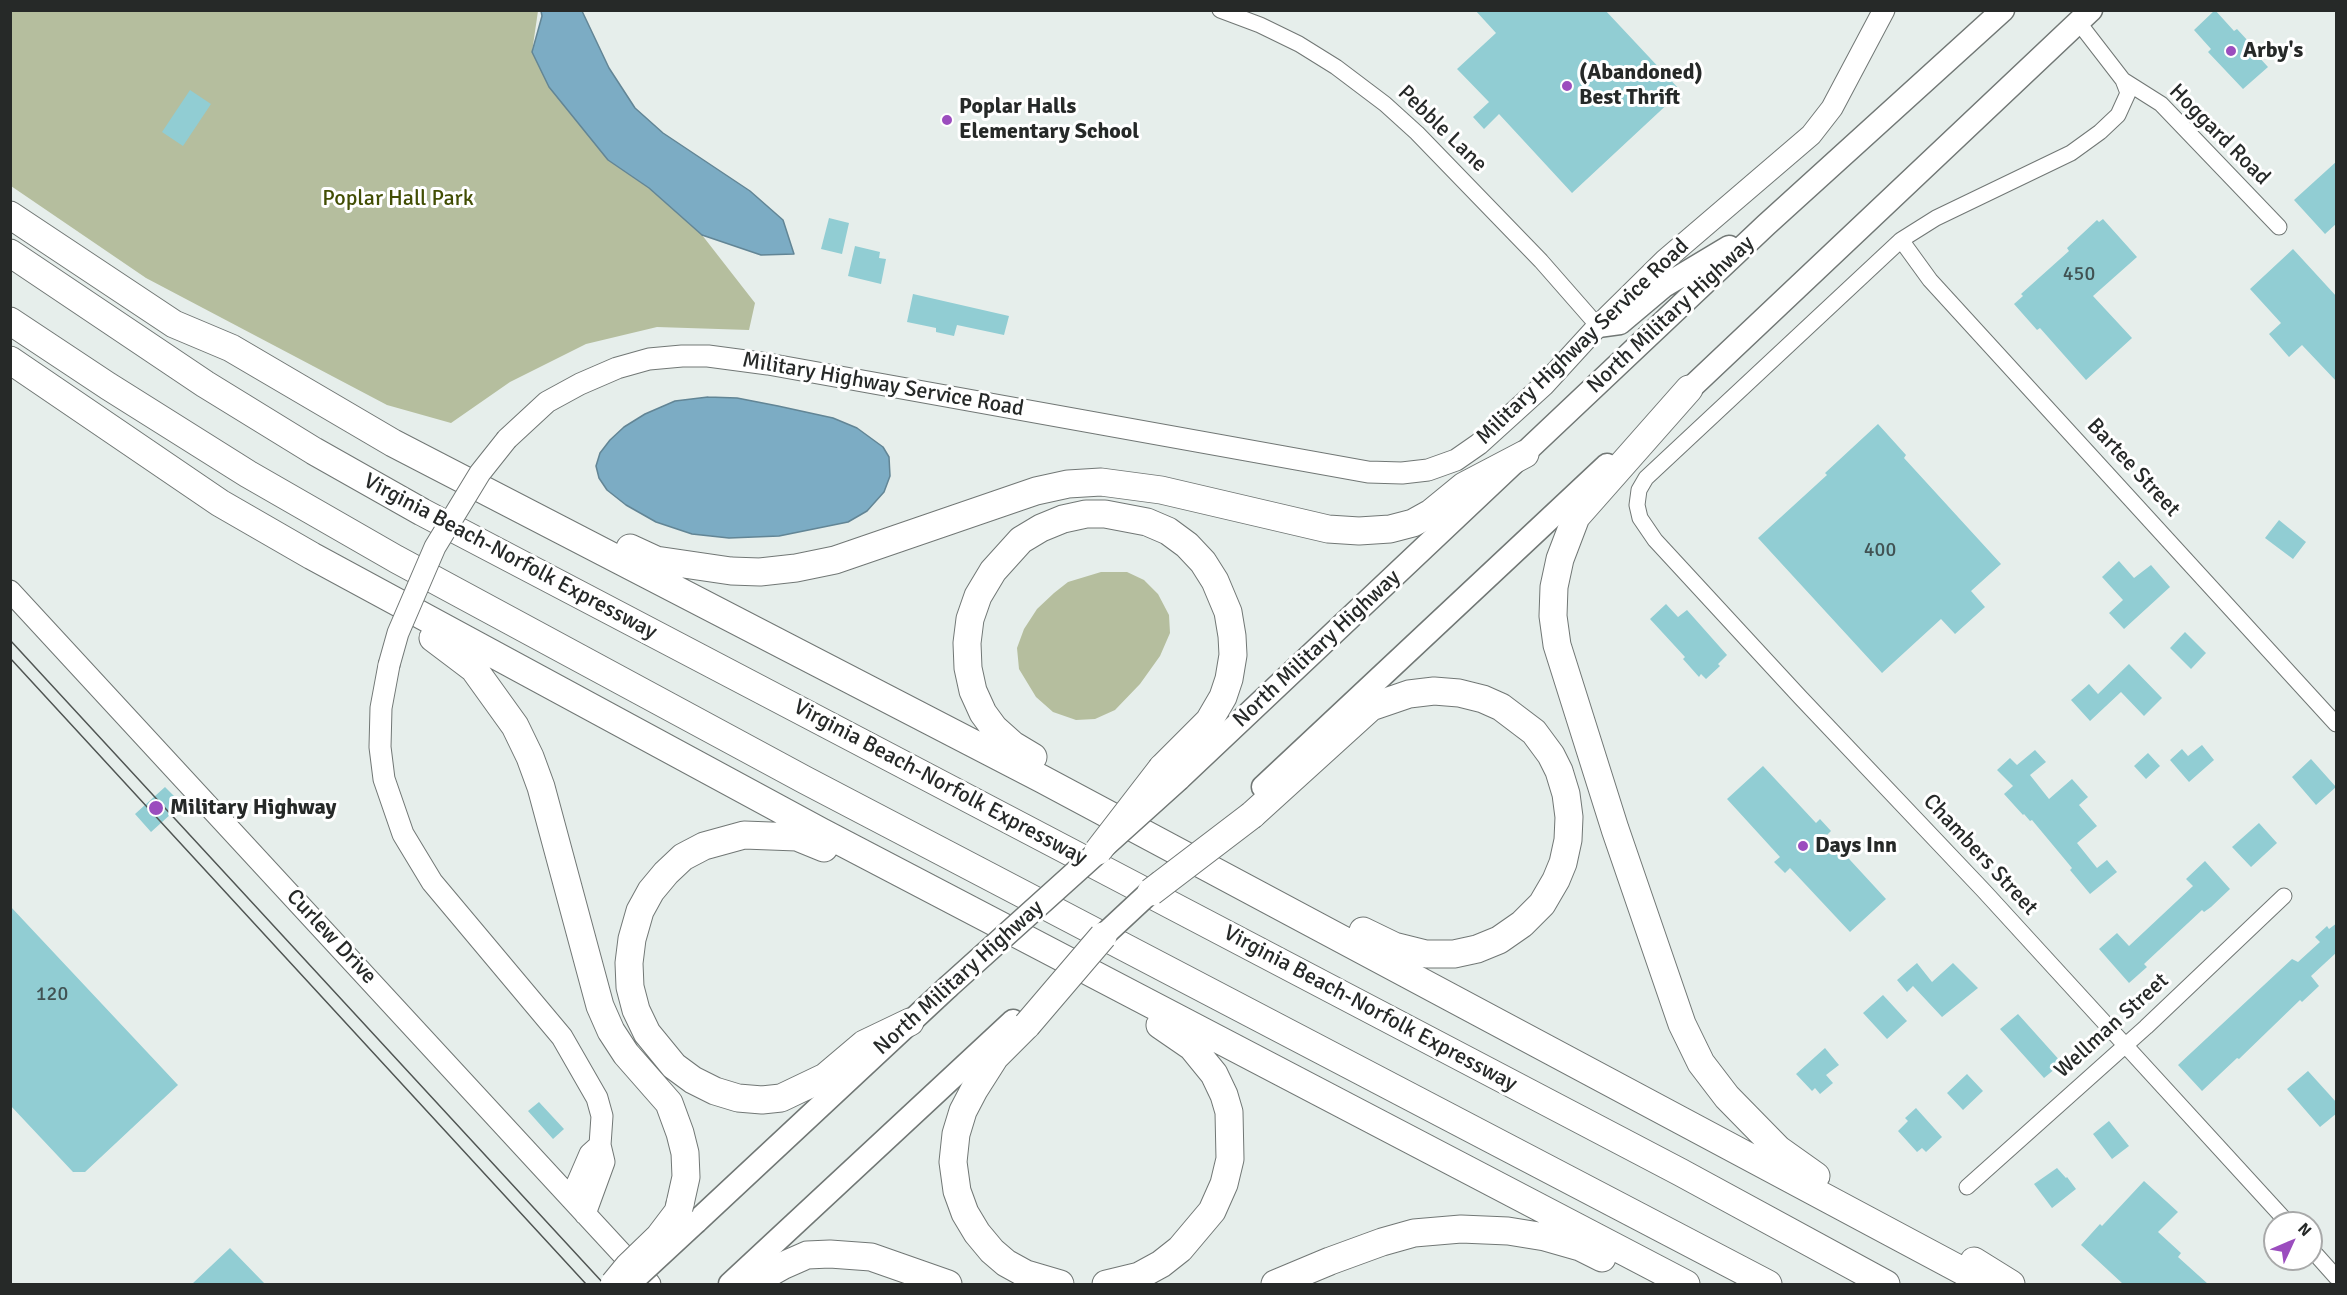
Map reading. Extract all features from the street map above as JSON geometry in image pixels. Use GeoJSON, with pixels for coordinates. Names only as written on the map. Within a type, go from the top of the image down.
{"type":"FeatureCollection","features":[{"type":"Feature","properties":{"kind":"highway"},"geometry":{"type":"LineString","coordinates":[[10,215],[174,324],[231,348],[393,443],[502,502],[760,631],[1236,882],[1987,1284]]}},
{"type":"Feature","properties":{"kind":"highway","name":"Virginia Beach-Norfolk Expressway"},"geometry":{"type":"LineString","coordinates":[[10,253],[205,384],[314,451],[422,512],[1680,1172],[1886,1284]]}},
{"type":"Feature","properties":{"kind":"highway"},"geometry":{"type":"LineString","coordinates":[[10,321],[248,474],[396,560],[795,774],[1768,1284]]}},
{"type":"Feature","properties":{"kind":"highway"},"geometry":{"type":"LineString","coordinates":[[10,360],[220,503],[312,556],[683,758],[1686,1284]]}},
{"type":"Feature","properties":{"kind":"highway"},"geometry":{"type":"LineString","coordinates":[[1689,389],[1576,517],[1560,558],[1554,587],[1553,616],[1557,645],[1576,710],[1682,1024],[1701,1063],[1727,1097],[1778,1149],[1809,1172],[1989,1269],[2011,1284]]}},
{"type":"Feature","properties":{"kind":"highway"},"geometry":{"type":"LineString","coordinates":[[502,502],[614,541],[656,560],[731,571],[760,572],[835,560],[1036,491],[1068,484],[1101,482],[1161,490],[1328,529],[1359,531],[1390,529],[1413,523],[1431,513],[1464,486],[1525,454]]}},
{"type":"Feature","properties":{"kind":"highway"},"geometry":{"type":"LineString","coordinates":[[1098,851],[1170,773],[1209,721],[1223,697],[1229,679],[1232,636],[1228,612],[1215,581],[1203,562],[1187,545],[1168,531],[1146,522],[1129,517],[1086,514],[1063,519],[1041,528],[1022,540],[993,571],[978,596],[970,619],[967,643],[968,668],[973,691],[994,728],[1013,745],[1047,765],[1155,840]]}},
{"type":"Feature","properties":{"kind":"highway"},"geometry":{"type":"LineString","coordinates":[[312,556],[451,650],[474,669],[515,726],[530,756],[541,787],[600,1006],[611,1031],[626,1054],[669,1103],[685,1153],[688,1213],[678,1212],[659,1237],[614,1284]]}},
{"type":"Feature","properties":{"kind":"highway"},"geometry":{"type":"LineString","coordinates":[[1151,892],[1371,707],[1409,694],[1434,691],[1459,693],[1483,699],[1501,707],[1534,732],[1551,755],[1559,771],[1566,794],[1569,817],[1568,840],[1556,880],[1542,904],[1522,924],[1499,940],[1477,949],[1454,954],[1426,954],[1394,946],[1347,924],[1236,882]]}},
{"type":"Feature","properties":{"kind":"highway"},"geometry":{"type":"LineString","coordinates":[[910,1022],[864,1044],[825,1077],[781,1098],[762,1100],[738,1098],[715,1091],[693,1080],[674,1066],[647,1033],[636,1010],[630,987],[629,963],[632,939],[640,911],[651,891],[683,857],[704,846],[744,835],[797,837],[931,889]]}},
{"type":"Feature","properties":{"kind":"highway"},"geometry":{"type":"LineString","coordinates":[[1060,1284],[1026,1274],[1006,1263],[984,1242],[965,1213],[957,1191],[953,1162],[956,1134],[963,1111],[974,1090],[1020,1023],[1103,936]]}},
{"type":"Feature","properties":{"kind":"highway"},"geometry":{"type":"LineString","coordinates":[[1034,942],[1175,1033],[1192,1047],[1214,1074],[1229,1112],[1230,1159],[1224,1184],[1206,1219],[1180,1249],[1161,1264],[1139,1276],[1106,1284]]}},
{"type":"Feature","properties":{"kind":"highway"},"geometry":{"type":"LineString","coordinates":[[1275,1284],[1382,1242],[1414,1233],[1461,1229],[1508,1231],[1545,1237],[1580,1247],[1665,1284]]}},
{"type":"Feature","properties":{"kind":"highway"},"geometry":{"type":"LineString","coordinates":[[744,1280],[807,1255],[849,1254],[871,1257],[948,1284]]}},
{"type":"Feature","properties":{"kind":"main road","name":"North Military Highway"},"geometry":{"type":"LineString","coordinates":[[1170,773],[1525,454],[1766,225],[2003,10]]}},
{"type":"Feature","properties":{"kind":"main road"},"geometry":{"type":"LineString","coordinates":[[1246,812],[2080,15]]}},
{"type":"Feature","properties":{"kind":"main road"},"geometry":{"type":"LineString","coordinates":[[1598,326],[1620,322],[1664,286],[1766,225]]}},
{"type":"Feature","properties":{"kind":"main road","name":"North Military Highway"},"geometry":{"type":"LineString","coordinates":[[629,1284],[688,1213],[910,1022],[1098,851]]}},
{"type":"Feature","properties":{"kind":"main road"},"geometry":{"type":"LineString","coordinates":[[1103,936],[1151,892]]}},
{"type":"Feature","properties":{"kind":"main road"},"geometry":{"type":"LineString","coordinates":[[744,1280],[1020,1023]]}},
{"type":"Feature","properties":{"kind":"street","name":"Pebble Lane"},"geometry":{"type":"LineString","coordinates":[[1220,10],[1260,25],[1299,44],[1336,67],[1385,104],[1417,133],[1528,248],[1598,326]]}},
{"type":"Feature","properties":{"kind":"street","name":"Military Highway Service Road"},"geometry":{"type":"LineString","coordinates":[[585,1214],[604,1162],[600,1145],[602,1116],[597,1098],[562,1037],[432,882],[403,834],[384,779],[380,747],[381,708],[398,633],[435,547],[480,473],[507,439],[547,402],[616,368],[649,359],[708,356],[768,364],[1368,472],[1428,470],[1469,452],[1544,385],[1598,326],[1665,260],[1810,135],[1832,108],[1884,10]]}},
{"type":"Feature","properties":{"kind":"street"},"geometry":{"type":"LineString","coordinates":[[1900,240],[1936,218],[2053,163],[2100,132],[2118,115],[2128,93],[2080,15]]}},
{"type":"Feature","properties":{"kind":"street","name":"Hoggard Road"},"geometry":{"type":"LineString","coordinates":[[2122,80],[2161,104],[2279,227]]}},
{"type":"Feature","properties":{"kind":"street","name":"Chambers Street"},"geometry":{"type":"LineString","coordinates":[[1900,240],[1646,478],[1639,489],[1637,505],[1640,518],[1655,540],[1984,891],[2277,1211]]}},
{"type":"Feature","properties":{"kind":"street","name":"Bartee Street"},"geometry":{"type":"LineString","coordinates":[[1900,240],[1937,288],[2337,724]]}},
{"type":"Feature","properties":{"kind":"street","name":"Curlew Drive"},"geometry":{"type":"LineString","coordinates":[[10,591],[650,1284]]}},
{"type":"Feature","properties":{"kind":"street","name":"Wellman Street"},"geometry":{"type":"LineString","coordinates":[[1967,1187],[2126,1045],[2284,896]]}},
{"type":"Feature","properties":{"kind":"street"},"geometry":{"type":"LineString","coordinates":[[571,1198],[590,1154],[600,1145]]}},
{"type":"Feature","properties":{"kind":"street"},"geometry":{"type":"LineString","coordinates":[[2323,1262],[2337,1277]]}},
{"type":"Feature","properties":{"kind":"green space","name":"Poplar Hall Park"},"geometry":{"type":"Polygon","coordinates":[[[10,11],[538,11],[532,52],[608,160],[649,188],[702,235],[755,303],[749,330],[657,327],[586,344],[510,382],[451,423],[387,405],[146,278],[11,186],[10,11]]]}},
{"type":"Feature","properties":{"kind":"green space"},"geometry":{"type":"Polygon","coordinates":[[[1101,572],[1127,572],[1144,580],[1158,594],[1169,615],[1170,633],[1160,656],[1140,684],[1115,710],[1095,719],[1076,720],[1053,712],[1036,697],[1019,669],[1017,648],[1024,629],[1037,609],[1054,593],[1068,582],[1101,572]]]}},
{"type":"Feature","properties":{"kind":"water"},"geometry":{"type":"Polygon","coordinates":[[[541,11],[582,11],[609,68],[635,108],[663,133],[750,191],[783,220],[794,254],[761,255],[702,235],[649,188],[608,160],[549,87],[532,52],[542,16],[541,11]]]}},
{"type":"Feature","properties":{"kind":"water"},"geometry":{"type":"Polygon","coordinates":[[[708,397],[737,398],[778,406],[833,418],[857,428],[883,447],[889,457],[890,476],[884,492],[867,511],[848,522],[779,536],[729,538],[692,534],[656,522],[626,505],[607,490],[599,478],[596,466],[600,453],[624,427],[645,414],[675,401],[708,397]]]}},
{"type":"Feature","properties":{"kind":"building"},"geometry":{"type":"Polygon","coordinates":[[[1475,10],[1605,10],[1679,89],[1671,97],[1673,99],[1572,193],[1499,114],[1484,129],[1473,117],[1489,102],[1457,69],[1496,33],[1475,10]]]}},
{"type":"Feature","properties":{"kind":"building","name":"Arby's"},"geometry":{"type":"Polygon","coordinates":[[[2215,10],[2234,31],[2237,29],[2268,67],[2243,89],[2208,52],[2211,49],[2194,30],[2215,10]]]}},
{"type":"Feature","properties":{"kind":"building"},"geometry":{"type":"Polygon","coordinates":[[[190,90],[211,104],[183,146],[162,132],[190,90]]]}},
{"type":"Feature","properties":{"kind":"building"},"geometry":{"type":"Polygon","coordinates":[[[2337,161],[2337,223],[2325,234],[2294,200],[2337,161]]]}},
{"type":"Feature","properties":{"kind":"building"},"geometry":{"type":"Polygon","coordinates":[[[829,218],[849,223],[842,254],[821,249],[829,218]]]}},
{"type":"Feature","properties":{"kind":"building"},"geometry":{"type":"Polygon","coordinates":[[[2103,219],[2137,257],[2093,296],[2132,338],[2086,380],[2040,328],[2037,330],[2014,304],[2023,296],[2021,294],[2069,251],[2067,248],[2097,220],[2099,222],[2103,219]]]}},
{"type":"Feature","properties":{"kind":"building"},"geometry":{"type":"Polygon","coordinates":[[[855,246],[880,252],[879,258],[886,259],[881,284],[848,276],[855,246]]]}},
{"type":"Feature","properties":{"kind":"building"},"geometry":{"type":"Polygon","coordinates":[[[2293,249],[2337,297],[2337,382],[2302,345],[2289,357],[2269,334],[2281,323],[2250,289],[2293,249]]]}},
{"type":"Feature","properties":{"kind":"building"},"geometry":{"type":"Polygon","coordinates":[[[913,294],[1009,316],[1004,335],[957,325],[954,336],[936,332],[936,328],[907,322],[913,294]]]}},
{"type":"Feature","properties":{"kind":"building"},"geometry":{"type":"Polygon","coordinates":[[[1878,424],[1906,455],[1904,458],[2001,564],[1971,591],[1985,607],[1955,634],[1941,619],[1882,673],[1758,538],[1827,475],[1825,473],[1878,424]]]}},
{"type":"Feature","properties":{"kind":"building"},"geometry":{"type":"Polygon","coordinates":[[[2279,520],[2306,542],[2293,559],[2265,538],[2279,520]]]}},
{"type":"Feature","properties":{"kind":"building"},"geometry":{"type":"Polygon","coordinates":[[[2119,561],[2134,578],[2151,565],[2170,587],[2124,629],[2109,613],[2123,600],[2102,577],[2119,561]]]}},
{"type":"Feature","properties":{"kind":"building"},"geometry":{"type":"Polygon","coordinates":[[[1666,604],[1678,617],[1687,610],[1727,655],[1718,664],[1720,666],[1706,679],[1701,674],[1699,677],[1683,659],[1685,657],[1650,619],[1666,604]]]}},
{"type":"Feature","properties":{"kind":"building"},"geometry":{"type":"Polygon","coordinates":[[[2185,632],[2206,653],[2191,669],[2170,648],[2185,632]]]}},
{"type":"Feature","properties":{"kind":"building"},"geometry":{"type":"Polygon","coordinates":[[[2129,664],[2162,698],[2144,716],[2121,692],[2090,721],[2071,700],[2089,684],[2098,694],[2129,664]]]}},
{"type":"Feature","properties":{"kind":"building"},"geometry":{"type":"Polygon","coordinates":[[[2202,745],[2214,760],[2189,782],[2170,760],[2182,749],[2188,756],[2202,745]]]}},
{"type":"Feature","properties":{"kind":"building"},"geometry":{"type":"Polygon","coordinates":[[[2035,750],[2046,762],[2030,775],[2049,799],[2072,779],[2088,797],[2079,805],[2097,826],[2077,843],[2097,868],[2107,860],[2117,872],[2090,894],[2070,870],[2072,868],[2032,820],[2030,821],[2023,815],[2004,794],[2013,786],[1997,770],[2010,758],[2017,765],[2035,750]]]}},
{"type":"Feature","properties":{"kind":"building"},"geometry":{"type":"Polygon","coordinates":[[[2148,753],[2160,766],[2146,779],[2134,766],[2148,753]]]}},
{"type":"Feature","properties":{"kind":"building"},"geometry":{"type":"Polygon","coordinates":[[[2311,759],[2336,787],[2316,805],[2292,777],[2311,759]]]}},
{"type":"Feature","properties":{"kind":"building","name":"Days Inn"},"geometry":{"type":"Polygon","coordinates":[[[1763,766],[1816,823],[1820,819],[1831,831],[1827,835],[1886,899],[1850,932],[1790,868],[1785,873],[1774,862],[1780,857],[1727,799],[1763,766]]]}},
{"type":"Feature","properties":{"kind":"building"},"geometry":{"type":"Polygon","coordinates":[[[165,787],[182,804],[151,832],[135,814],[165,787]]]}},
{"type":"Feature","properties":{"kind":"building"},"geometry":{"type":"Polygon","coordinates":[[[2259,823],[2277,843],[2251,867],[2232,847],[2259,823]]]}},
{"type":"Feature","properties":{"kind":"building"},"geometry":{"type":"Polygon","coordinates":[[[2205,861],[2230,889],[2211,907],[2204,912],[2202,910],[2144,964],[2147,967],[2129,983],[2099,949],[2117,933],[2129,946],[2193,886],[2186,879],[2205,861]]]}},
{"type":"Feature","properties":{"kind":"building"},"geometry":{"type":"Polygon","coordinates":[[[10,906],[178,1085],[85,1172],[73,1172],[10,1105],[10,906]]]}},
{"type":"Feature","properties":{"kind":"building"},"geometry":{"type":"Polygon","coordinates":[[[2337,923],[2337,952],[2311,976],[2319,986],[2302,1002],[2300,1000],[2202,1091],[2178,1065],[2292,959],[2298,962],[2320,942],[2315,937],[2327,926],[2329,929],[2337,923]]]}},
{"type":"Feature","properties":{"kind":"building"},"geometry":{"type":"Polygon","coordinates":[[[1917,963],[1932,982],[1953,963],[1978,988],[1942,1017],[1913,986],[1907,992],[1897,980],[1917,963]]]}},
{"type":"Feature","properties":{"kind":"building"},"geometry":{"type":"Polygon","coordinates":[[[1883,995],[1907,1021],[1887,1039],[1863,1013],[1883,995]]]}},
{"type":"Feature","properties":{"kind":"building"},"geometry":{"type":"Polygon","coordinates":[[[2018,1014],[2062,1063],[2044,1078],[2000,1029],[2018,1014]]]}},
{"type":"Feature","properties":{"kind":"building"},"geometry":{"type":"Polygon","coordinates":[[[1825,1048],[1839,1065],[1826,1075],[1833,1083],[1820,1094],[1815,1088],[1812,1091],[1796,1074],[1825,1048]]]}},
{"type":"Feature","properties":{"kind":"building"},"geometry":{"type":"Polygon","coordinates":[[[2308,1071],[2337,1103],[2337,1113],[2320,1127],[2287,1089],[2308,1071]]]}},
{"type":"Feature","properties":{"kind":"building"},"geometry":{"type":"Polygon","coordinates":[[[1967,1074],[1983,1091],[1963,1110],[1947,1093],[1967,1074]]]}},
{"type":"Feature","properties":{"kind":"building"},"geometry":{"type":"Polygon","coordinates":[[[539,1102],[564,1129],[553,1139],[528,1111],[539,1102]]]}},
{"type":"Feature","properties":{"kind":"building"},"geometry":{"type":"Polygon","coordinates":[[[1916,1108],[1942,1137],[1926,1152],[1922,1148],[1917,1152],[1898,1131],[1908,1121],[1905,1118],[1916,1108]]]}},
{"type":"Feature","properties":{"kind":"building"},"geometry":{"type":"Polygon","coordinates":[[[2109,1121],[2129,1146],[2112,1159],[2093,1134],[2109,1121]]]}},
{"type":"Feature","properties":{"kind":"building"},"geometry":{"type":"Polygon","coordinates":[[[2057,1168],[2076,1189],[2052,1208],[2034,1184],[2057,1168]]]}},
{"type":"Feature","properties":{"kind":"building"},"geometry":{"type":"Polygon","coordinates":[[[2144,1181],[2178,1212],[2158,1232],[2181,1253],[2178,1257],[2208,1284],[2123,1284],[2081,1245],[2144,1181]]]}},
{"type":"Feature","properties":{"kind":"building"},"geometry":{"type":"Polygon","coordinates":[[[230,1248],[265,1284],[192,1284],[230,1248]]]}},
{"type":"Feature","properties":{"kind":"tram line"},"geometry":{"type":"LineString","coordinates":[[10,640],[604,1284]]}},
{"type":"Feature","properties":{"kind":"tram line"},"geometry":{"type":"LineString","coordinates":[[10,658],[586,1284]]}},
{"type":"Feature","properties":{"kind":"place","name":"Arby's"},"geometry":{"type":"Point","coordinates":[2231,51]}},
{"type":"Feature","properties":{"kind":"place","name":"(Abandoned) Best Thrift"},"geometry":{"type":"Point","coordinates":[1567,86]}},
{"type":"Feature","properties":{"kind":"place","name":"Poplar Halls Elementary School"},"geometry":{"type":"Point","coordinates":[947,120]}},
{"type":"Feature","properties":{"kind":"place","name":"Military Highway"},"geometry":{"type":"Point","coordinates":[156,808]}},
{"type":"Feature","properties":{"kind":"place","name":"Days Inn"},"geometry":{"type":"Point","coordinates":[1803,846]}}]}
